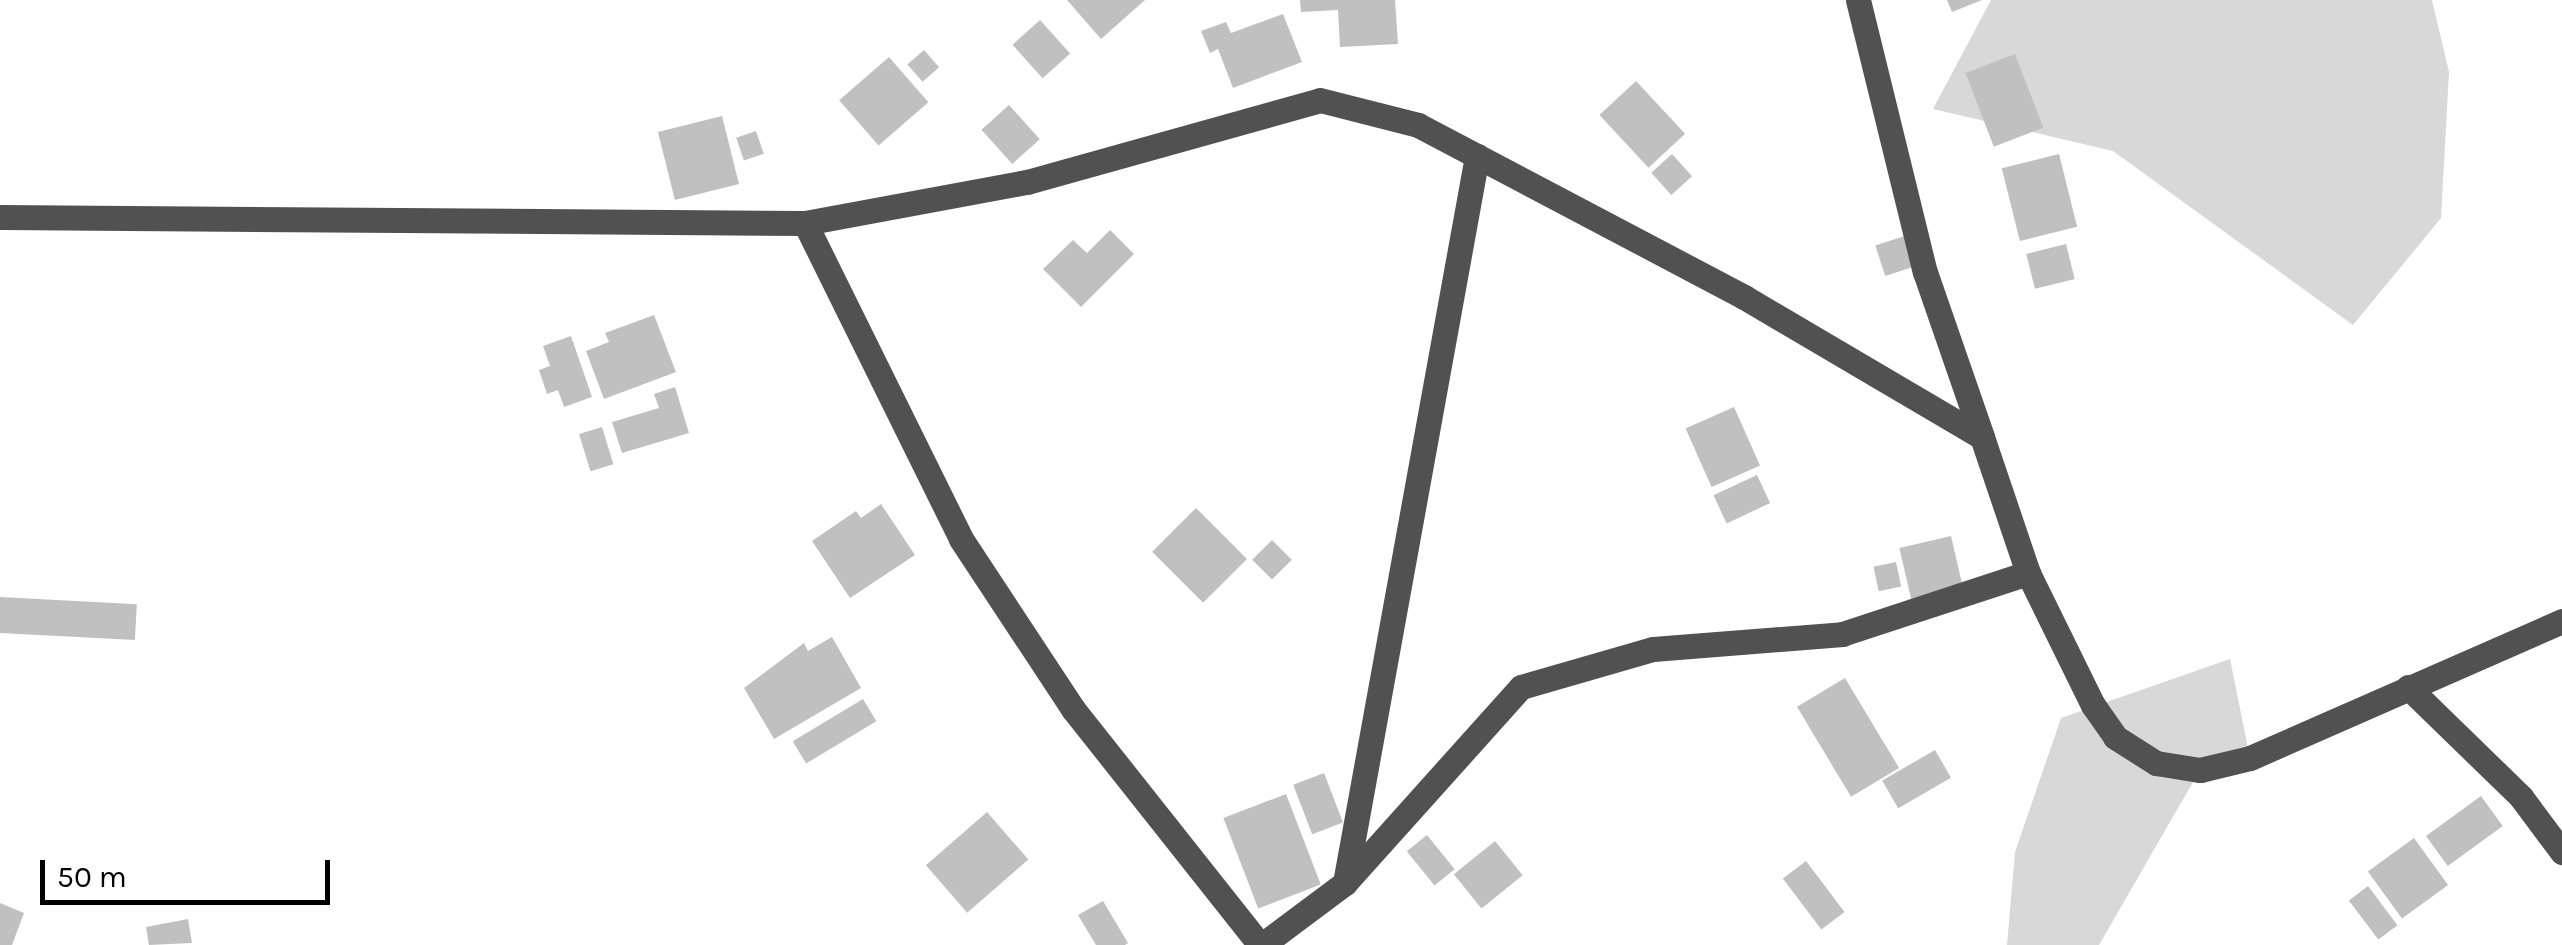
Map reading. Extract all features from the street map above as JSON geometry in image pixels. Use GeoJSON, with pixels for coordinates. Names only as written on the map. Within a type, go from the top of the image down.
{"type":"FeatureCollection","features":[{"type":"Feature","properties":{"kind":"street"},"geometry":{"type":"LineString","coordinates":[[1858,0],[1925,272],[2028,572],[2093,706],[2115,737],[2156,764],[2200,770],[2250,758],[2562,620]]}},
{"type":"Feature","properties":{"kind":"street"},"geometry":{"type":"LineString","coordinates":[[0,218],[805,222],[1027,182],[1320,100],[1418,125],[1744,297],[1982,437]]}},
{"type":"Feature","properties":{"kind":"street"},"geometry":{"type":"LineString","coordinates":[[1345,883],[1476,156]]}},
{"type":"Feature","properties":{"kind":"street"},"geometry":{"type":"LineString","coordinates":[[805,222],[961,539],[1073,710],[1261,945],[1345,883],[1521,686],[1653,650],[1842,634],[2028,572]]}},
{"type":"Feature","properties":{"kind":"street"},"geometry":{"type":"LineString","coordinates":[[2408,688],[2521,797],[2562,852]]}},
{"type":"Feature","properties":{"kind":"shaded area"},"geometry":{"type":"Polygon","coordinates":[[[1991,0],[2432,0],[2449,72],[2441,218],[2353,325],[2113,151],[1933,109],[1991,0]]]}},
{"type":"Feature","properties":{"kind":"shaded area"},"geometry":{"type":"Polygon","coordinates":[[[2230,659],[2250,758],[2200,770],[2099,945],[2007,945],[2015,852],[2061,718],[2230,659]]]}},
{"type":"Feature","properties":{"kind":"building"},"geometry":{"type":"Polygon","coordinates":[[[1067,0],[1145,0],[1101,39],[1067,0]]]}},
{"type":"Feature","properties":{"kind":"building"},"geometry":{"type":"Polygon","coordinates":[[[1300,0],[1395,0],[1398,44],[1340,47],[1338,10],[1301,12],[1300,0]]]}},
{"type":"Feature","properties":{"kind":"building"},"geometry":{"type":"Polygon","coordinates":[[[1947,0],[1982,0],[1952,12],[1947,0]]]}},
{"type":"Feature","properties":{"kind":"building"},"geometry":{"type":"Polygon","coordinates":[[[1283,14],[1302,62],[1233,88],[1218,49],[1210,53],[1201,31],[1226,22],[1231,33],[1283,14]]]}},
{"type":"Feature","properties":{"kind":"building"},"geometry":{"type":"Polygon","coordinates":[[[1040,20],[1070,53],[1043,78],[1013,45],[1040,20]]]}},
{"type":"Feature","properties":{"kind":"building"},"geometry":{"type":"Polygon","coordinates":[[[924,50],[939,67],[922,82],[907,64],[924,50]]]}},
{"type":"Feature","properties":{"kind":"building"},"geometry":{"type":"Polygon","coordinates":[[[2015,54],[2043,128],[1994,147],[1966,73],[2015,54]]]}},
{"type":"Feature","properties":{"kind":"building"},"geometry":{"type":"Polygon","coordinates":[[[889,57],[928,102],[879,146],[839,100],[889,57]]]}},
{"type":"Feature","properties":{"kind":"building"},"geometry":{"type":"Polygon","coordinates":[[[1636,81],[1685,134],[1649,168],[1599,115],[1636,81]]]}},
{"type":"Feature","properties":{"kind":"building"},"geometry":{"type":"Polygon","coordinates":[[[1009,105],[1040,139],[1012,164],[982,130],[1009,105]]]}},
{"type":"Feature","properties":{"kind":"building"},"geometry":{"type":"Polygon","coordinates":[[[722,116],[739,184],[675,200],[658,132],[722,116]]]}},
{"type":"Feature","properties":{"kind":"building"},"geometry":{"type":"Polygon","coordinates":[[[756,131],[764,154],[744,161],[736,138],[756,131]]]}},
{"type":"Feature","properties":{"kind":"building"},"geometry":{"type":"Polygon","coordinates":[[[1672,154],[1692,176],[1671,195],[1651,173],[1672,154]]]}},
{"type":"Feature","properties":{"kind":"building"},"geometry":{"type":"Polygon","coordinates":[[[2059,154],[2077,227],[2020,241],[2002,168],[2059,154]]]}},
{"type":"Feature","properties":{"kind":"building"},"geometry":{"type":"Polygon","coordinates":[[[1110,230],[1134,254],[1081,307],[1043,269],[1073,240],[1087,253],[1110,230]]]}},
{"type":"Feature","properties":{"kind":"building"},"geometry":{"type":"Polygon","coordinates":[[[1920,231],[1930,261],[1885,276],[1875,246],[1920,231]]]}},
{"type":"Feature","properties":{"kind":"building"},"geometry":{"type":"Polygon","coordinates":[[[2066,244],[2075,279],[2035,289],[2026,254],[2066,244]]]}},
{"type":"Feature","properties":{"kind":"building"},"geometry":{"type":"Polygon","coordinates":[[[654,315],[676,372],[604,399],[586,351],[609,342],[605,333],[654,315]]]}},
{"type":"Feature","properties":{"kind":"building"},"geometry":{"type":"Polygon","coordinates":[[[571,336],[592,397],[564,407],[558,390],[547,394],[539,370],[550,366],[543,346],[571,336]]]}},
{"type":"Feature","properties":{"kind":"building"},"geometry":{"type":"Polygon","coordinates":[[[675,387],[689,433],[622,453],[612,422],[659,408],[654,394],[675,387]]]}},
{"type":"Feature","properties":{"kind":"building"},"geometry":{"type":"Polygon","coordinates":[[[1734,407],[1760,465],[1712,487],[1686,429],[1734,407]]]}},
{"type":"Feature","properties":{"kind":"building"},"geometry":{"type":"Polygon","coordinates":[[[602,427],[613,464],[590,471],[579,434],[602,427]]]}},
{"type":"Feature","properties":{"kind":"building"},"geometry":{"type":"Polygon","coordinates":[[[1757,475],[1770,503],[1727,523],[1713,495],[1757,475]]]}},
{"type":"Feature","properties":{"kind":"building"},"geometry":{"type":"Polygon","coordinates":[[[881,504],[915,555],[850,598],[812,541],[856,511],[861,518],[881,504]]]}},
{"type":"Feature","properties":{"kind":"building"},"geometry":{"type":"Polygon","coordinates":[[[1196,508],[1247,559],[1203,603],[1152,552],[1196,508]]]}},
{"type":"Feature","properties":{"kind":"building"},"geometry":{"type":"Polygon","coordinates":[[[1951,536],[1964,593],[1912,604],[1899,548],[1951,536]]]}},
{"type":"Feature","properties":{"kind":"building"},"geometry":{"type":"Polygon","coordinates":[[[1272,540],[1292,560],[1272,580],[1252,560],[1272,540]]]}},
{"type":"Feature","properties":{"kind":"building"},"geometry":{"type":"Polygon","coordinates":[[[1896,562],[1901,586],[1879,591],[1874,567],[1896,562]]]}},
{"type":"Feature","properties":{"kind":"building"},"geometry":{"type":"Polygon","coordinates":[[[0,597],[137,604],[135,640],[0,633],[0,597]]]}},
{"type":"Feature","properties":{"kind":"building"},"geometry":{"type":"Polygon","coordinates":[[[832,637],[861,688],[774,739],[744,688],[804,643],[808,651],[832,637]]]}},
{"type":"Feature","properties":{"kind":"building"},"geometry":{"type":"Polygon","coordinates":[[[1845,678],[1899,768],[1851,797],[1797,707],[1845,678]]]}},
{"type":"Feature","properties":{"kind":"building"},"geometry":{"type":"Polygon","coordinates":[[[863,699],[876,721],[806,764],[793,741],[863,699]]]}},
{"type":"Feature","properties":{"kind":"building"},"geometry":{"type":"Polygon","coordinates":[[[1935,750],[1951,778],[1898,808],[1882,781],[1935,750]]]}},
{"type":"Feature","properties":{"kind":"building"},"geometry":{"type":"Polygon","coordinates":[[[1324,773],[1343,822],[1312,834],[1293,785],[1324,773]]]}},
{"type":"Feature","properties":{"kind":"building"},"geometry":{"type":"Polygon","coordinates":[[[1286,794],[1321,885],[1258,909],[1223,818],[1286,794]]]}},
{"type":"Feature","properties":{"kind":"building"},"geometry":{"type":"Polygon","coordinates":[[[2481,796],[2503,826],[2448,866],[2426,836],[2481,796]]]}},
{"type":"Feature","properties":{"kind":"building"},"geometry":{"type":"Polygon","coordinates":[[[987,812],[1028,860],[967,913],[926,865],[987,812]]]}},
{"type":"Feature","properties":{"kind":"building"},"geometry":{"type":"Polygon","coordinates":[[[1427,835],[1455,869],[1434,886],[1407,851],[1427,835]]]}},
{"type":"Feature","properties":{"kind":"building"},"geometry":{"type":"Polygon","coordinates":[[[2414,838],[2448,885],[2402,918],[2368,872],[2414,838]]]}},
{"type":"Feature","properties":{"kind":"building"},"geometry":{"type":"Polygon","coordinates":[[[1495,841],[1523,875],[1482,909],[1454,874],[1495,841]]]}},
{"type":"Feature","properties":{"kind":"building"},"geometry":{"type":"Polygon","coordinates":[[[1806,861],[1845,912],[1821,930],[1783,878],[1806,861]]]}},
{"type":"Feature","properties":{"kind":"building"},"geometry":{"type":"Polygon","coordinates":[[[2368,886],[2397,925],[2378,940],[2349,900],[2368,886]]]}},
{"type":"Feature","properties":{"kind":"building"},"geometry":{"type":"Polygon","coordinates":[[[1103,901],[1128,943],[1125,945],[1096,945],[1078,915],[1103,901]]]}},
{"type":"Feature","properties":{"kind":"building"},"geometry":{"type":"Polygon","coordinates":[[[0,903],[24,913],[12,945],[0,945],[0,903]]]}},
{"type":"Feature","properties":{"kind":"building"},"geometry":{"type":"Polygon","coordinates":[[[188,919],[192,943],[149,945],[146,927],[188,919]]]}}]}
